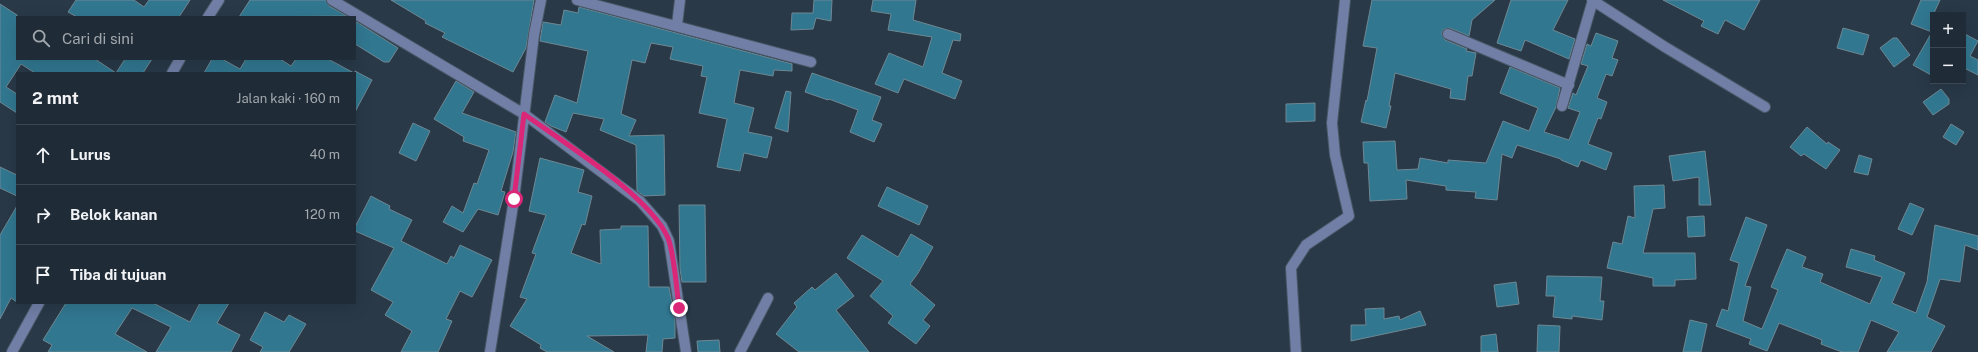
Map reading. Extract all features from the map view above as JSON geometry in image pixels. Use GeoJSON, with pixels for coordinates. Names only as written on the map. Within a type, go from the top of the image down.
{"type":"FeatureCollection","features":[{"type":"Feature","properties":{"kind":"street"},"geometry":{"type":"LineString","coordinates":[[209,16],[219,0]]}},
{"type":"Feature","properties":{"kind":"street"},"geometry":{"type":"LineString","coordinates":[[332,0],[524,114],[640,201],[662,226],[669,241],[686,352]]}},
{"type":"Feature","properties":{"kind":"street"},"geometry":{"type":"LineString","coordinates":[[490,352],[514,199],[534,35],[541,0]]}},
{"type":"Feature","properties":{"kind":"street"},"geometry":{"type":"LineString","coordinates":[[577,0],[677,25],[811,62]]}},
{"type":"Feature","properties":{"kind":"street"},"geometry":{"type":"LineString","coordinates":[[677,25],[680,0]]}},
{"type":"Feature","properties":{"kind":"street"},"geometry":{"type":"LineString","coordinates":[[1296,352],[1291,268],[1306,245],[1349,216],[1335,155],[1332,123],[1345,0]]}},
{"type":"Feature","properties":{"kind":"street"},"geometry":{"type":"LineString","coordinates":[[1562,106],[1593,0],[1665,47],[1765,107]]}},
{"type":"Feature","properties":{"kind":"street"},"geometry":{"type":"LineString","coordinates":[[1448,34],[1569,85]]}},
{"type":"Feature","properties":{"kind":"street"},"geometry":{"type":"LineString","coordinates":[[173,72],[179,60]]}},
{"type":"Feature","properties":{"kind":"street"},"geometry":{"type":"LineString","coordinates":[[740,352],[768,298]]}},
{"type":"Feature","properties":{"kind":"street"},"geometry":{"type":"LineString","coordinates":[[12,352],[38,304]]}},
{"type":"Feature","properties":{"kind":"building"},"geometry":{"type":"Polygon","coordinates":[[[76,0],[134,0],[144,7],[149,0],[190,0],[180,16],[75,16],[68,12],[76,0]]]}},
{"type":"Feature","properties":{"kind":"building"},"geometry":{"type":"Polygon","coordinates":[[[250,0],[326,0],[329,6],[347,16],[240,16],[250,0]]]}},
{"type":"Feature","properties":{"kind":"building"},"geometry":{"type":"Polygon","coordinates":[[[391,0],[534,0],[526,48],[513,72],[442,37],[445,33],[425,23],[426,21],[391,0]]]}},
{"type":"Feature","properties":{"kind":"building"},"geometry":{"type":"Polygon","coordinates":[[[814,0],[832,0],[831,21],[816,18],[813,29],[791,30],[792,13],[813,13],[814,0]]]}},
{"type":"Feature","properties":{"kind":"building"},"geometry":{"type":"Polygon","coordinates":[[[873,0],[916,0],[913,20],[961,34],[960,41],[953,40],[942,73],[962,81],[955,99],[904,79],[898,93],[875,84],[889,53],[923,67],[932,37],[888,30],[891,14],[871,11],[873,0]]]}},
{"type":"Feature","properties":{"kind":"building"},"geometry":{"type":"Polygon","coordinates":[[[1372,0],[1495,0],[1472,20],[1469,36],[1450,28],[1444,29],[1442,32],[1445,40],[1467,49],[1466,51],[1476,53],[1472,76],[1468,76],[1465,100],[1450,98],[1451,89],[1395,73],[1389,106],[1391,106],[1386,128],[1361,122],[1366,100],[1367,101],[1377,48],[1363,46],[1372,0]]]}},
{"type":"Feature","properties":{"kind":"building"},"geometry":{"type":"Polygon","coordinates":[[[1511,0],[1568,0],[1553,30],[1575,39],[1569,59],[1525,40],[1521,51],[1497,43],[1511,0]]]}},
{"type":"Feature","properties":{"kind":"building"},"geometry":{"type":"Polygon","coordinates":[[[1663,0],[1760,0],[1744,30],[1725,20],[1718,34],[1701,26],[1704,21],[1663,0]]]}},
{"type":"Feature","properties":{"kind":"building"},"geometry":{"type":"Polygon","coordinates":[[[1921,0],[1940,0],[1934,12],[1930,12],[1930,31],[1911,24],[1921,0]]]}},
{"type":"Feature","properties":{"kind":"building"},"geometry":{"type":"Polygon","coordinates":[[[0,4],[17,15],[16,60],[96,60],[114,72],[33,72],[21,64],[6,87],[16,93],[16,112],[0,102],[0,4]]]}},
{"type":"Feature","properties":{"kind":"building"},"geometry":{"type":"Polygon","coordinates":[[[579,7],[792,64],[792,71],[774,70],[773,76],[740,70],[734,103],[754,108],[748,132],[772,137],[767,158],[744,153],[740,171],[717,167],[727,119],[699,113],[707,77],[701,76],[703,66],[670,59],[673,47],[651,43],[645,63],[632,60],[621,114],[636,120],[629,136],[664,135],[665,195],[644,196],[637,191],[636,145],[600,130],[604,119],[573,113],[566,132],[545,122],[555,95],[577,103],[588,51],[540,41],[543,22],[561,25],[564,10],[578,13],[579,7]]]}},
{"type":"Feature","properties":{"kind":"building"},"geometry":{"type":"Polygon","coordinates":[[[356,22],[398,48],[389,62],[384,62],[356,45],[356,22]]]}},
{"type":"Feature","properties":{"kind":"building"},"geometry":{"type":"Polygon","coordinates":[[[1843,28],[1869,35],[1863,55],[1837,48],[1843,28]]]}},
{"type":"Feature","properties":{"kind":"building"},"geometry":{"type":"Polygon","coordinates":[[[1596,33],[1618,41],[1612,58],[1618,60],[1612,76],[1606,74],[1597,98],[1607,102],[1601,119],[1598,118],[1588,144],[1612,153],[1606,170],[1581,160],[1578,167],[1561,159],[1517,145],[1512,158],[1502,154],[1497,200],[1475,198],[1476,192],[1446,190],[1446,186],[1406,180],[1407,199],[1370,201],[1368,163],[1364,163],[1363,142],[1395,141],[1397,170],[1418,169],[1420,158],[1448,163],[1448,160],[1486,163],[1503,121],[1529,131],[1538,108],[1500,93],[1510,67],[1560,88],[1556,107],[1544,132],[1569,140],[1580,112],[1568,108],[1573,93],[1576,95],[1588,66],[1581,64],[1587,44],[1591,46],[1596,33]]]}},
{"type":"Feature","properties":{"kind":"building"},"geometry":{"type":"Polygon","coordinates":[[[1930,35],[1930,74],[1913,65],[1930,35]]]}},
{"type":"Feature","properties":{"kind":"building"},"geometry":{"type":"Polygon","coordinates":[[[1966,35],[1978,41],[1970,56],[1978,60],[1978,75],[1966,69],[1966,35]]]}},
{"type":"Feature","properties":{"kind":"building"},"geometry":{"type":"Polygon","coordinates":[[[1893,38],[1897,38],[1910,55],[1894,67],[1880,48],[1893,38]]]}},
{"type":"Feature","properties":{"kind":"building"},"geometry":{"type":"Polygon","coordinates":[[[124,60],[151,60],[144,72],[117,72],[124,60]]]}},
{"type":"Feature","properties":{"kind":"building"},"geometry":{"type":"Polygon","coordinates":[[[211,60],[224,60],[240,69],[245,60],[282,60],[291,66],[295,60],[330,60],[352,72],[205,72],[211,60]]]}},
{"type":"Feature","properties":{"kind":"building"},"geometry":{"type":"Polygon","coordinates":[[[355,71],[372,80],[356,110],[356,72],[355,71]]]}},
{"type":"Feature","properties":{"kind":"building"},"geometry":{"type":"Polygon","coordinates":[[[812,73],[881,97],[872,120],[882,124],[874,142],[850,132],[858,110],[805,92],[812,73]]]}},
{"type":"Feature","properties":{"kind":"building"},"geometry":{"type":"Polygon","coordinates":[[[456,81],[474,92],[462,113],[516,132],[513,152],[501,191],[505,192],[498,215],[478,209],[463,232],[443,222],[452,206],[463,213],[474,183],[477,184],[489,150],[463,141],[464,137],[434,119],[456,81]]]}},
{"type":"Feature","properties":{"kind":"building"},"geometry":{"type":"Polygon","coordinates":[[[1941,89],[1949,99],[1949,104],[1933,115],[1923,102],[1941,89]]]}},
{"type":"Feature","properties":{"kind":"building"},"geometry":{"type":"Polygon","coordinates":[[[786,91],[791,92],[788,132],[775,128],[786,91]]]}},
{"type":"Feature","properties":{"kind":"building"},"geometry":{"type":"Polygon","coordinates":[[[1315,103],[1315,121],[1286,122],[1286,104],[1315,103]]]}},
{"type":"Feature","properties":{"kind":"building"},"geometry":{"type":"Polygon","coordinates":[[[413,123],[430,131],[416,161],[399,153],[413,123]]]}},
{"type":"Feature","properties":{"kind":"building"},"geometry":{"type":"Polygon","coordinates":[[[1951,124],[1964,132],[1956,145],[1943,137],[1951,124]]]}},
{"type":"Feature","properties":{"kind":"building"},"geometry":{"type":"Polygon","coordinates":[[[1807,127],[1827,144],[1828,142],[1840,150],[1826,169],[1804,154],[1801,156],[1790,147],[1807,127]]]}},
{"type":"Feature","properties":{"kind":"building"},"geometry":{"type":"Polygon","coordinates":[[[1705,151],[1711,205],[1699,205],[1699,177],[1673,181],[1669,156],[1705,151]]]}},
{"type":"Feature","properties":{"kind":"building"},"geometry":{"type":"Polygon","coordinates":[[[1859,155],[1872,159],[1868,175],[1854,172],[1859,155]]]}},
{"type":"Feature","properties":{"kind":"building"},"geometry":{"type":"Polygon","coordinates":[[[540,158],[584,170],[578,192],[592,196],[585,225],[582,224],[571,253],[601,264],[600,230],[621,229],[621,226],[648,226],[649,287],[669,287],[675,320],[675,338],[663,339],[662,352],[646,352],[648,335],[587,336],[614,352],[547,352],[540,348],[541,345],[510,326],[527,299],[520,297],[536,254],[532,253],[546,215],[529,211],[540,158]]]}},
{"type":"Feature","properties":{"kind":"building"},"geometry":{"type":"Polygon","coordinates":[[[0,167],[16,175],[16,196],[0,188],[0,167]]]}},
{"type":"Feature","properties":{"kind":"building"},"geometry":{"type":"Polygon","coordinates":[[[1664,185],[1665,208],[1653,209],[1643,253],[1695,253],[1696,279],[1675,280],[1675,286],[1653,286],[1653,278],[1607,268],[1613,242],[1622,244],[1628,216],[1635,218],[1634,186],[1664,185]]]}},
{"type":"Feature","properties":{"kind":"building"},"geometry":{"type":"Polygon","coordinates":[[[887,187],[928,206],[919,225],[878,206],[887,187]]]}},
{"type":"Feature","properties":{"kind":"building"},"geometry":{"type":"Polygon","coordinates":[[[371,196],[390,206],[389,209],[412,220],[401,241],[447,264],[451,256],[454,258],[460,245],[492,260],[472,297],[460,291],[446,319],[452,321],[438,352],[401,352],[412,331],[385,315],[393,302],[371,290],[394,248],[356,231],[356,225],[371,196]]]}},
{"type":"Feature","properties":{"kind":"building"},"geometry":{"type":"Polygon","coordinates":[[[1910,203],[1924,209],[1912,235],[1898,229],[1910,203]]]}},
{"type":"Feature","properties":{"kind":"building"},"geometry":{"type":"Polygon","coordinates":[[[679,205],[705,205],[706,282],[682,282],[680,269],[679,205]]]}},
{"type":"Feature","properties":{"kind":"building"},"geometry":{"type":"Polygon","coordinates":[[[16,208],[16,301],[11,298],[0,319],[0,235],[16,208]]]}},
{"type":"Feature","properties":{"kind":"building"},"geometry":{"type":"Polygon","coordinates":[[[1704,216],[1705,236],[1688,237],[1687,217],[1704,216]]]}},
{"type":"Feature","properties":{"kind":"building"},"geometry":{"type":"Polygon","coordinates":[[[1746,217],[1767,225],[1745,286],[1751,287],[1743,321],[1762,329],[1778,290],[1771,287],[1787,249],[1806,257],[1802,267],[1823,274],[1820,282],[1870,304],[1882,277],[1846,267],[1851,249],[1875,256],[1874,260],[1905,273],[1892,303],[1916,313],[1927,282],[1935,225],[1978,236],[1978,250],[1965,245],[1960,282],[1940,279],[1927,317],[1945,326],[1931,352],[1887,352],[1899,332],[1871,320],[1858,352],[1842,352],[1821,344],[1822,340],[1779,323],[1767,351],[1749,344],[1751,339],[1716,326],[1722,309],[1728,311],[1739,263],[1730,260],[1746,217]]]}},
{"type":"Feature","properties":{"kind":"building"},"geometry":{"type":"Polygon","coordinates":[[[911,234],[933,247],[910,284],[935,305],[923,320],[930,326],[916,344],[888,323],[893,316],[870,296],[883,281],[847,258],[862,235],[898,257],[911,234]]]}},
{"type":"Feature","properties":{"kind":"building"},"geometry":{"type":"Polygon","coordinates":[[[836,273],[854,296],[836,310],[869,352],[799,352],[776,334],[797,307],[794,303],[812,287],[815,290],[836,273]]]}},
{"type":"Feature","properties":{"kind":"building"},"geometry":{"type":"Polygon","coordinates":[[[1547,276],[1602,277],[1600,301],[1604,301],[1602,320],[1572,316],[1572,319],[1553,317],[1555,296],[1546,296],[1547,276]]]}},
{"type":"Feature","properties":{"kind":"building"},"geometry":{"type":"Polygon","coordinates":[[[1516,282],[1519,304],[1497,307],[1494,285],[1516,282]]]}},
{"type":"Feature","properties":{"kind":"building"},"geometry":{"type":"Polygon","coordinates":[[[65,304],[155,304],[190,322],[199,304],[228,304],[217,323],[240,335],[231,352],[156,352],[171,327],[132,308],[115,334],[147,352],[48,352],[52,345],[43,340],[65,304]]]}},
{"type":"Feature","properties":{"kind":"building"},"geometry":{"type":"Polygon","coordinates":[[[1384,308],[1384,319],[1399,316],[1400,320],[1420,311],[1426,325],[1351,341],[1351,325],[1366,325],[1365,309],[1384,308]]]}},
{"type":"Feature","properties":{"kind":"building"},"geometry":{"type":"Polygon","coordinates":[[[265,312],[284,322],[289,315],[306,324],[289,352],[260,352],[263,347],[250,340],[265,312]]]}},
{"type":"Feature","properties":{"kind":"building"},"geometry":{"type":"Polygon","coordinates":[[[1690,320],[1707,324],[1701,352],[1683,352],[1690,320]]]}},
{"type":"Feature","properties":{"kind":"building"},"geometry":{"type":"Polygon","coordinates":[[[1538,325],[1560,326],[1559,352],[1537,352],[1538,325]]]}},
{"type":"Feature","properties":{"kind":"building"},"geometry":{"type":"Polygon","coordinates":[[[1496,334],[1498,352],[1481,352],[1481,336],[1496,334]]]}},
{"type":"Feature","properties":{"kind":"building"},"geometry":{"type":"Polygon","coordinates":[[[719,340],[720,352],[698,352],[697,341],[719,340]]]}},
{"type":"Feature","properties":{"kind":"route"},"geometry":{"type":"LineString","coordinates":[[514,199],[524,114],[600,169],[640,201],[662,226],[669,241],[679,308]]}}]}
